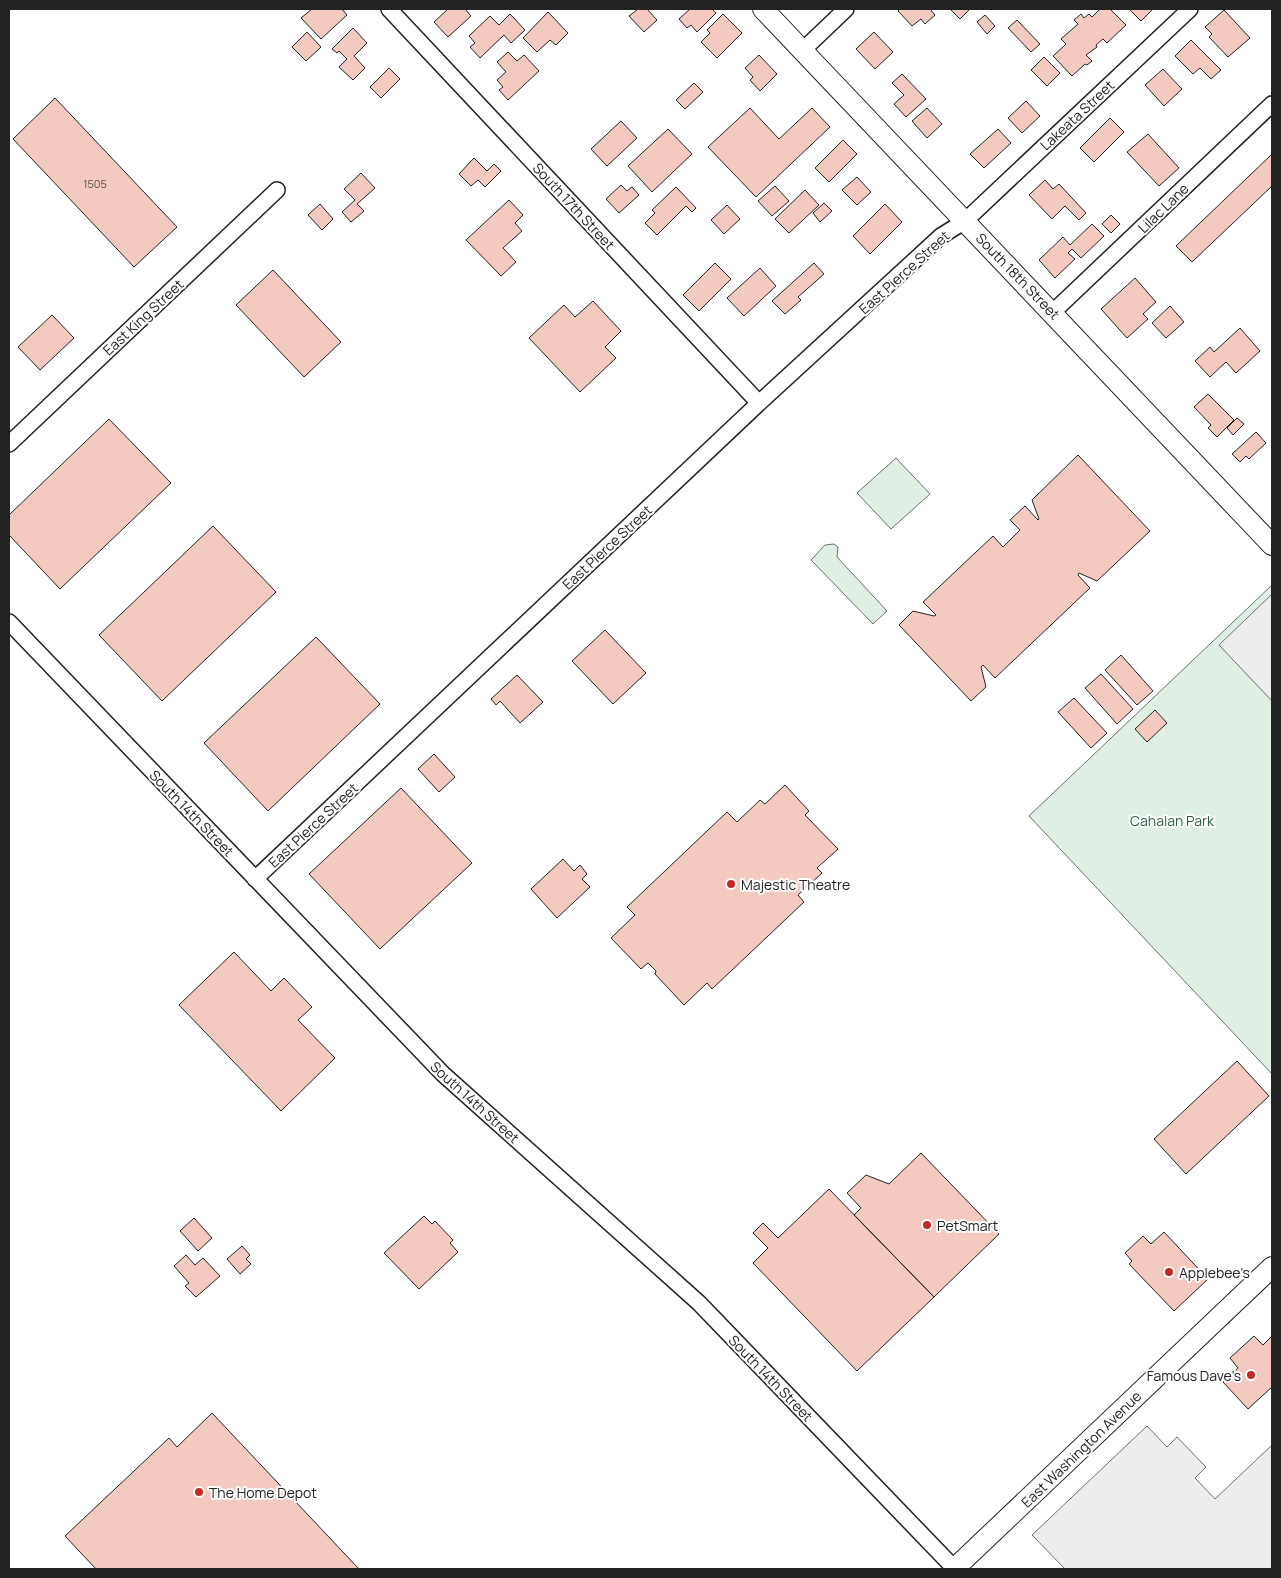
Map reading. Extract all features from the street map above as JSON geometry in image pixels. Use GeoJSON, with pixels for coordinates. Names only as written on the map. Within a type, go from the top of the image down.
{"type":"FeatureCollection","features":[{"type":"Feature","properties":{"kind":"street","name":"South 17th Street"},"geometry":{"type":"LineString","coordinates":[[389,9],[759,404]]}},
{"type":"Feature","properties":{"kind":"street","name":"South 18th Street"},"geometry":{"type":"LineString","coordinates":[[763,9],[1053,312],[1272,545]]}},
{"type":"Feature","properties":{"kind":"street"},"geometry":{"type":"LineString","coordinates":[[803,50],[846,9]]}},
{"type":"Feature","properties":{"kind":"street","name":"Lakeata Street"},"geometry":{"type":"LineString","coordinates":[[965,221],[1190,9]]}},
{"type":"Feature","properties":{"kind":"street","name":"Lilac Lane"},"geometry":{"type":"LineString","coordinates":[[1053,312],[1272,104]]}},
{"type":"Feature","properties":{"kind":"street","name":"East King Street"},"geometry":{"type":"LineString","coordinates":[[9,444],[277,190]]}},
{"type":"Feature","properties":{"kind":"street","name":"East Pierce Street"},"geometry":{"type":"LineString","coordinates":[[255,879],[759,404],[941,236],[965,221]]}},
{"type":"Feature","properties":{"kind":"street","name":"South 14th Street"},"geometry":{"type":"LineString","coordinates":[[9,622],[443,1074],[699,1303],[955,1569]]}},
{"type":"Feature","properties":{"kind":"street","name":"East Washington Avenue"},"geometry":{"type":"LineString","coordinates":[[955,1569],[1272,1266]]}},
{"type":"Feature","properties":{"kind":"green space"},"geometry":{"type":"Polygon","coordinates":[[[896,458],[930,494],[891,529],[857,493],[896,458]]]}},
{"type":"Feature","properties":{"kind":"green space"},"geometry":{"type":"Polygon","coordinates":[[[834,544],[838,547],[837,557],[887,611],[873,624],[811,560],[825,545],[834,544]]]}},
{"type":"Feature","properties":{"kind":"green space","name":"Cahalan Park"},"geometry":{"type":"Polygon","coordinates":[[[1272,585],[1272,1074],[1029,816],[1272,585]]]}},
{"type":"Feature","properties":{"kind":"shaded area"},"geometry":{"type":"Polygon","coordinates":[[[1272,594],[1272,701],[1219,645],[1272,594]]]}},
{"type":"Feature","properties":{"kind":"shaded area"},"geometry":{"type":"Polygon","coordinates":[[[1147,1426],[1167,1447],[1177,1437],[1206,1467],[1195,1478],[1215,1499],[1272,1445],[1272,1569],[1065,1569],[1032,1535],[1147,1426]]]}},
{"type":"Feature","properties":{"kind":"building"},"geometry":{"type":"Polygon","coordinates":[[[312,9],[342,9],[347,15],[321,39],[301,18],[312,9]]]}},
{"type":"Feature","properties":{"kind":"building"},"geometry":{"type":"Polygon","coordinates":[[[448,9],[465,9],[471,16],[448,37],[434,22],[448,9]]]}},
{"type":"Feature","properties":{"kind":"building"},"geometry":{"type":"Polygon","coordinates":[[[638,9],[647,9],[657,20],[644,32],[629,16],[638,9]]]}},
{"type":"Feature","properties":{"kind":"building"},"geometry":{"type":"Polygon","coordinates":[[[690,9],[712,9],[716,13],[697,32],[691,25],[687,28],[679,19],[690,9]]]}},
{"type":"Feature","properties":{"kind":"building"},"geometry":{"type":"Polygon","coordinates":[[[900,9],[930,9],[935,15],[925,24],[921,19],[912,26],[898,11],[900,9]]]}},
{"type":"Feature","properties":{"kind":"building"},"geometry":{"type":"Polygon","coordinates":[[[950,9],[970,9],[960,19],[950,9]]]}},
{"type":"Feature","properties":{"kind":"building"},"geometry":{"type":"Polygon","coordinates":[[[1100,9],[1110,9],[1126,25],[1107,43],[1103,39],[1096,45],[1097,47],[1086,55],[1092,61],[1087,65],[1085,64],[1072,76],[1053,56],[1066,44],[1061,39],[1078,24],[1074,20],[1081,14],[1084,18],[1089,14],[1092,17],[1100,9]]]}},
{"type":"Feature","properties":{"kind":"building"},"geometry":{"type":"Polygon","coordinates":[[[1129,9],[1153,9],[1141,21],[1129,9]]]}},
{"type":"Feature","properties":{"kind":"building"},"geometry":{"type":"Polygon","coordinates":[[[1224,10],[1250,38],[1228,57],[1209,37],[1212,34],[1205,27],[1224,10]]]}},
{"type":"Feature","properties":{"kind":"building"},"geometry":{"type":"Polygon","coordinates":[[[548,12],[568,33],[556,45],[550,40],[537,52],[523,38],[548,12]]]}},
{"type":"Feature","properties":{"kind":"building"},"geometry":{"type":"Polygon","coordinates":[[[510,14],[525,30],[511,43],[504,35],[480,58],[470,47],[475,43],[469,36],[490,16],[499,25],[510,14]]]}},
{"type":"Feature","properties":{"kind":"building"},"geometry":{"type":"Polygon","coordinates":[[[723,14],[742,33],[717,58],[701,42],[710,33],[707,30],[723,14]]]}},
{"type":"Feature","properties":{"kind":"building"},"geometry":{"type":"Polygon","coordinates":[[[985,15],[995,26],[987,34],[977,22],[985,15]]]}},
{"type":"Feature","properties":{"kind":"building"},"geometry":{"type":"Polygon","coordinates":[[[1017,20],[1040,44],[1031,52],[1008,28],[1017,20]]]}},
{"type":"Feature","properties":{"kind":"building"},"geometry":{"type":"Polygon","coordinates":[[[353,28],[367,43],[354,56],[365,68],[353,80],[339,67],[347,59],[339,51],[337,53],[332,49],[353,28]]]}},
{"type":"Feature","properties":{"kind":"building"},"geometry":{"type":"Polygon","coordinates":[[[307,32],[321,47],[306,61],[292,47],[307,32]]]}},
{"type":"Feature","properties":{"kind":"building"},"geometry":{"type":"Polygon","coordinates":[[[874,32],[893,52],[875,69],[856,49],[874,32]]]}},
{"type":"Feature","properties":{"kind":"building"},"geometry":{"type":"Polygon","coordinates":[[[1191,40],[1221,70],[1211,79],[1200,68],[1193,74],[1175,56],[1191,40]]]}},
{"type":"Feature","properties":{"kind":"building"},"geometry":{"type":"Polygon","coordinates":[[[508,52],[517,61],[524,55],[539,71],[508,100],[499,90],[503,87],[497,80],[506,72],[497,62],[508,52]]]}},
{"type":"Feature","properties":{"kind":"building"},"geometry":{"type":"Polygon","coordinates":[[[759,55],[777,74],[760,91],[750,80],[753,77],[745,68],[759,55]]]}},
{"type":"Feature","properties":{"kind":"building"},"geometry":{"type":"Polygon","coordinates":[[[1044,57],[1060,73],[1047,86],[1031,70],[1044,57]]]}},
{"type":"Feature","properties":{"kind":"building"},"geometry":{"type":"Polygon","coordinates":[[[389,68],[400,79],[381,98],[370,87],[389,68]]]}},
{"type":"Feature","properties":{"kind":"building"},"geometry":{"type":"Polygon","coordinates":[[[1163,69],[1182,89],[1164,106],[1145,85],[1163,69]]]}},
{"type":"Feature","properties":{"kind":"building"},"geometry":{"type":"Polygon","coordinates":[[[902,74],[926,99],[906,117],[894,104],[904,95],[892,83],[902,74]]]}},
{"type":"Feature","properties":{"kind":"building"},"geometry":{"type":"Polygon","coordinates":[[[694,83],[703,92],[685,109],[676,100],[694,83]]]}},
{"type":"Feature","properties":{"kind":"building"},"geometry":{"type":"Polygon","coordinates":[[[55,98],[177,227],[134,267],[13,139],[55,98]]]}},
{"type":"Feature","properties":{"kind":"building"},"geometry":{"type":"Polygon","coordinates":[[[1026,101],[1040,116],[1022,133],[1008,118],[1026,101]]]}},
{"type":"Feature","properties":{"kind":"building"},"geometry":{"type":"Polygon","coordinates":[[[750,108],[779,139],[812,108],[830,127],[756,197],[708,147],[750,108]]]}},
{"type":"Feature","properties":{"kind":"building"},"geometry":{"type":"Polygon","coordinates":[[[927,108],[942,124],[927,138],[912,121],[927,108]]]}},
{"type":"Feature","properties":{"kind":"building"},"geometry":{"type":"Polygon","coordinates":[[[1110,118],[1124,132],[1094,162],[1080,148],[1110,118]]]}},
{"type":"Feature","properties":{"kind":"building"},"geometry":{"type":"Polygon","coordinates":[[[621,121],[637,138],[607,166],[591,149],[621,121]]]}},
{"type":"Feature","properties":{"kind":"building"},"geometry":{"type":"Polygon","coordinates":[[[668,129],[692,154],[652,192],[628,166],[668,129]]]}},
{"type":"Feature","properties":{"kind":"building"},"geometry":{"type":"Polygon","coordinates":[[[998,129],[1011,143],[984,168],[970,154],[998,129]]]}},
{"type":"Feature","properties":{"kind":"building"},"geometry":{"type":"Polygon","coordinates":[[[1148,134],[1179,168],[1159,186],[1127,152],[1148,134]]]}},
{"type":"Feature","properties":{"kind":"building"},"geometry":{"type":"Polygon","coordinates":[[[843,140],[857,154],[829,182],[815,168],[843,140]]]}},
{"type":"Feature","properties":{"kind":"building"},"geometry":{"type":"Polygon","coordinates":[[[1272,154],[1272,186],[1192,262],[1176,246],[1272,154]]]}},
{"type":"Feature","properties":{"kind":"building"},"geometry":{"type":"Polygon","coordinates":[[[474,158],[487,171],[494,164],[501,171],[485,187],[478,180],[471,186],[459,174],[474,158]]]}},
{"type":"Feature","properties":{"kind":"building"},"geometry":{"type":"Polygon","coordinates":[[[361,173],[375,188],[357,204],[364,211],[351,222],[342,212],[355,200],[344,189],[361,173]]]}},
{"type":"Feature","properties":{"kind":"building"},"geometry":{"type":"Polygon","coordinates":[[[857,177],[871,192],[857,205],[842,190],[857,177]]]}},
{"type":"Feature","properties":{"kind":"building"},"geometry":{"type":"Polygon","coordinates":[[[1045,180],[1053,189],[1059,184],[1086,213],[1079,220],[1065,206],[1052,219],[1029,195],[1045,180]]]}},
{"type":"Feature","properties":{"kind":"building"},"geometry":{"type":"Polygon","coordinates":[[[621,185],[627,191],[632,187],[639,195],[619,213],[606,199],[621,185]]]}},
{"type":"Feature","properties":{"kind":"building"},"geometry":{"type":"Polygon","coordinates":[[[775,186],[789,201],[772,216],[758,201],[775,186]]]}},
{"type":"Feature","properties":{"kind":"building"},"geometry":{"type":"Polygon","coordinates":[[[676,187],[696,208],[692,212],[686,206],[657,235],[645,223],[655,213],[652,210],[676,187]]]}},
{"type":"Feature","properties":{"kind":"building"},"geometry":{"type":"Polygon","coordinates":[[[805,190],[819,205],[789,233],[775,219],[805,190]]]}},
{"type":"Feature","properties":{"kind":"building"},"geometry":{"type":"Polygon","coordinates":[[[509,200],[523,215],[515,223],[522,231],[503,248],[516,262],[501,276],[466,240],[509,200]]]}},
{"type":"Feature","properties":{"kind":"building"},"geometry":{"type":"Polygon","coordinates":[[[824,203],[832,211],[820,222],[813,213],[824,203]]]}},
{"type":"Feature","properties":{"kind":"building"},"geometry":{"type":"Polygon","coordinates":[[[320,204],[333,219],[322,230],[308,215],[320,204]]]}},
{"type":"Feature","properties":{"kind":"building"},"geometry":{"type":"Polygon","coordinates":[[[885,204],[902,222],[870,254],[853,236],[885,204]]]}},
{"type":"Feature","properties":{"kind":"building"},"geometry":{"type":"Polygon","coordinates":[[[727,205],[740,219],[724,234],[711,220],[727,205]]]}},
{"type":"Feature","properties":{"kind":"building"},"geometry":{"type":"Polygon","coordinates":[[[1111,215],[1120,224],[1111,233],[1102,224],[1111,215]]]}},
{"type":"Feature","properties":{"kind":"building"},"geometry":{"type":"Polygon","coordinates":[[[1092,224],[1104,236],[1081,258],[1072,249],[1068,253],[1075,259],[1055,278],[1039,260],[1063,237],[1070,245],[1092,224]]]}},
{"type":"Feature","properties":{"kind":"building"},"geometry":{"type":"Polygon","coordinates":[[[715,263],[731,279],[699,311],[683,295],[715,263]]]}},
{"type":"Feature","properties":{"kind":"building"},"geometry":{"type":"Polygon","coordinates":[[[814,263],[824,274],[798,297],[801,300],[785,314],[772,301],[814,263]]]}},
{"type":"Feature","properties":{"kind":"building"},"geometry":{"type":"Polygon","coordinates":[[[760,268],[776,286],[744,316],[727,298],[760,268]]]}},
{"type":"Feature","properties":{"kind":"building"},"geometry":{"type":"Polygon","coordinates":[[[273,270],[341,342],[304,377],[236,305],[273,270]]]}},
{"type":"Feature","properties":{"kind":"building"},"geometry":{"type":"Polygon","coordinates":[[[1135,278],[1156,302],[1143,314],[1148,319],[1127,338],[1101,309],[1135,278]]]}},
{"type":"Feature","properties":{"kind":"building"},"geometry":{"type":"Polygon","coordinates":[[[593,301],[621,331],[605,347],[616,358],[580,392],[529,338],[564,305],[575,317],[593,301]]]}},
{"type":"Feature","properties":{"kind":"building"},"geometry":{"type":"Polygon","coordinates":[[[1170,306],[1184,322],[1166,338],[1152,323],[1170,306]]]}},
{"type":"Feature","properties":{"kind":"building"},"geometry":{"type":"Polygon","coordinates":[[[52,315],[74,338],[40,370],[18,347],[52,315]]]}},
{"type":"Feature","properties":{"kind":"building"},"geometry":{"type":"Polygon","coordinates":[[[1240,328],[1260,351],[1236,373],[1226,362],[1210,377],[1195,361],[1210,347],[1214,352],[1240,328]]]}},
{"type":"Feature","properties":{"kind":"building"},"geometry":{"type":"Polygon","coordinates":[[[1208,394],[1234,420],[1217,437],[1208,428],[1211,425],[1194,407],[1208,394]]]}},
{"type":"Feature","properties":{"kind":"building"},"geometry":{"type":"Polygon","coordinates":[[[1237,418],[1244,424],[1233,435],[1227,428],[1237,418]]]}},
{"type":"Feature","properties":{"kind":"building"},"geometry":{"type":"Polygon","coordinates":[[[109,419],[171,483],[60,589],[9,535],[9,515],[109,419]]]}},
{"type":"Feature","properties":{"kind":"building"},"geometry":{"type":"Polygon","coordinates":[[[1256,432],[1266,443],[1249,459],[1246,456],[1240,462],[1232,454],[1256,432]]]}},
{"type":"Feature","properties":{"kind":"building"},"geometry":{"type":"Polygon","coordinates":[[[1078,455],[1150,531],[1097,581],[1079,573],[1078,575],[1090,588],[995,678],[983,665],[981,667],[986,687],[971,701],[899,625],[913,611],[936,615],[923,602],[993,536],[1003,547],[1020,530],[1010,520],[1025,506],[1038,520],[1032,500],[1078,455]]]}},
{"type":"Feature","properties":{"kind":"building"},"geometry":{"type":"Polygon","coordinates":[[[213,526],[276,592],[162,701],[99,635],[213,526]]]}},
{"type":"Feature","properties":{"kind":"building"},"geometry":{"type":"Polygon","coordinates":[[[605,630],[646,673],[613,704],[572,661],[605,630]]]}},
{"type":"Feature","properties":{"kind":"building"},"geometry":{"type":"Polygon","coordinates":[[[316,637],[380,704],[268,811],[204,743],[316,637]]]}},
{"type":"Feature","properties":{"kind":"building"},"geometry":{"type":"Polygon","coordinates":[[[1121,655],[1153,691],[1137,705],[1105,670],[1121,655]]]}},
{"type":"Feature","properties":{"kind":"building"},"geometry":{"type":"Polygon","coordinates":[[[1101,674],[1133,709],[1117,724],[1085,688],[1101,674]]]}},
{"type":"Feature","properties":{"kind":"building"},"geometry":{"type":"Polygon","coordinates":[[[517,675],[543,702],[520,723],[500,701],[496,705],[491,699],[517,675]]]}},
{"type":"Feature","properties":{"kind":"building"},"geometry":{"type":"Polygon","coordinates":[[[1074,698],[1107,733],[1091,748],[1058,712],[1074,698]]]}},
{"type":"Feature","properties":{"kind":"building"},"geometry":{"type":"Polygon","coordinates":[[[1155,710],[1167,723],[1147,742],[1135,729],[1155,710]]]}},
{"type":"Feature","properties":{"kind":"building"},"geometry":{"type":"Polygon","coordinates":[[[434,754],[455,777],[439,792],[418,769],[434,754]]]}},
{"type":"Feature","properties":{"kind":"building","name":"Majestic Theatre"},"geometry":{"type":"Polygon","coordinates":[[[785,785],[809,811],[805,815],[838,849],[817,868],[822,873],[798,895],[804,902],[712,989],[707,983],[684,1005],[655,974],[656,971],[648,963],[641,969],[611,938],[635,915],[627,907],[727,812],[737,822],[760,800],[765,804],[785,785]]]}},
{"type":"Feature","properties":{"kind":"building"},"geometry":{"type":"Polygon","coordinates":[[[401,788],[472,863],[380,949],[309,874],[401,788]]]}},
{"type":"Feature","properties":{"kind":"building"},"geometry":{"type":"Polygon","coordinates":[[[563,859],[574,871],[580,865],[587,874],[582,879],[590,887],[557,918],[531,889],[563,859]]]}},
{"type":"Feature","properties":{"kind":"building"},"geometry":{"type":"Polygon","coordinates":[[[234,952],[271,991],[284,978],[312,1007],[298,1020],[335,1058],[281,1111],[179,1005],[234,952]]]}},
{"type":"Feature","properties":{"kind":"building"},"geometry":{"type":"Polygon","coordinates":[[[1237,1061],[1269,1096],[1186,1174],[1154,1139],[1237,1061]]]}},
{"type":"Feature","properties":{"kind":"building","name":"PetSmart"},"geometry":{"type":"Polygon","coordinates":[[[921,1153],[999,1234],[934,1297],[854,1215],[861,1208],[847,1193],[866,1175],[889,1184],[921,1153]]]}},
{"type":"Feature","properties":{"kind":"building"},"geometry":{"type":"Polygon","coordinates":[[[829,1189],[934,1297],[857,1371],[753,1263],[768,1248],[753,1233],[763,1223],[778,1238],[829,1189]]]}},
{"type":"Feature","properties":{"kind":"building"},"geometry":{"type":"Polygon","coordinates":[[[424,1216],[432,1224],[435,1221],[453,1240],[450,1243],[458,1252],[419,1289],[384,1253],[424,1216]]]}},
{"type":"Feature","properties":{"kind":"building"},"geometry":{"type":"Polygon","coordinates":[[[194,1218],[212,1238],[198,1251],[180,1231],[194,1218]]]}},
{"type":"Feature","properties":{"kind":"building","name":"Applebee's"},"geometry":{"type":"Polygon","coordinates":[[[1164,1232],[1208,1279],[1174,1311],[1129,1264],[1132,1261],[1125,1253],[1143,1236],[1151,1244],[1164,1232]]]}},
{"type":"Feature","properties":{"kind":"building"},"geometry":{"type":"Polygon","coordinates":[[[242,1246],[250,1255],[246,1259],[251,1264],[240,1274],[227,1259],[242,1246]]]}},
{"type":"Feature","properties":{"kind":"building"},"geometry":{"type":"Polygon","coordinates":[[[186,1255],[195,1265],[203,1258],[220,1276],[196,1297],[185,1286],[189,1283],[174,1266],[186,1255]]]}},
{"type":"Feature","properties":{"kind":"building","name":"Famous Dave's"},"geometry":{"type":"Polygon","coordinates":[[[1254,1336],[1263,1345],[1272,1336],[1272,1387],[1248,1409],[1223,1382],[1238,1368],[1230,1358],[1254,1336]]]}},
{"type":"Feature","properties":{"kind":"building","name":"The Home Depot"},"geometry":{"type":"Polygon","coordinates":[[[212,1413],[359,1569],[96,1569],[65,1536],[169,1438],[177,1447],[212,1413]]]}},
{"type":"Feature","properties":{"kind":"place","name":"Majestic Theatre"},"geometry":{"type":"Point","coordinates":[731,884]}},
{"type":"Feature","properties":{"kind":"place","name":"PetSmart"},"geometry":{"type":"Point","coordinates":[927,1225]}},
{"type":"Feature","properties":{"kind":"place","name":"Applebee's"},"geometry":{"type":"Point","coordinates":[1169,1272]}},
{"type":"Feature","properties":{"kind":"place","name":"Famous Dave's"},"geometry":{"type":"Point","coordinates":[1251,1375]}},
{"type":"Feature","properties":{"kind":"place","name":"The Home Depot"},"geometry":{"type":"Point","coordinates":[199,1492]}}]}
